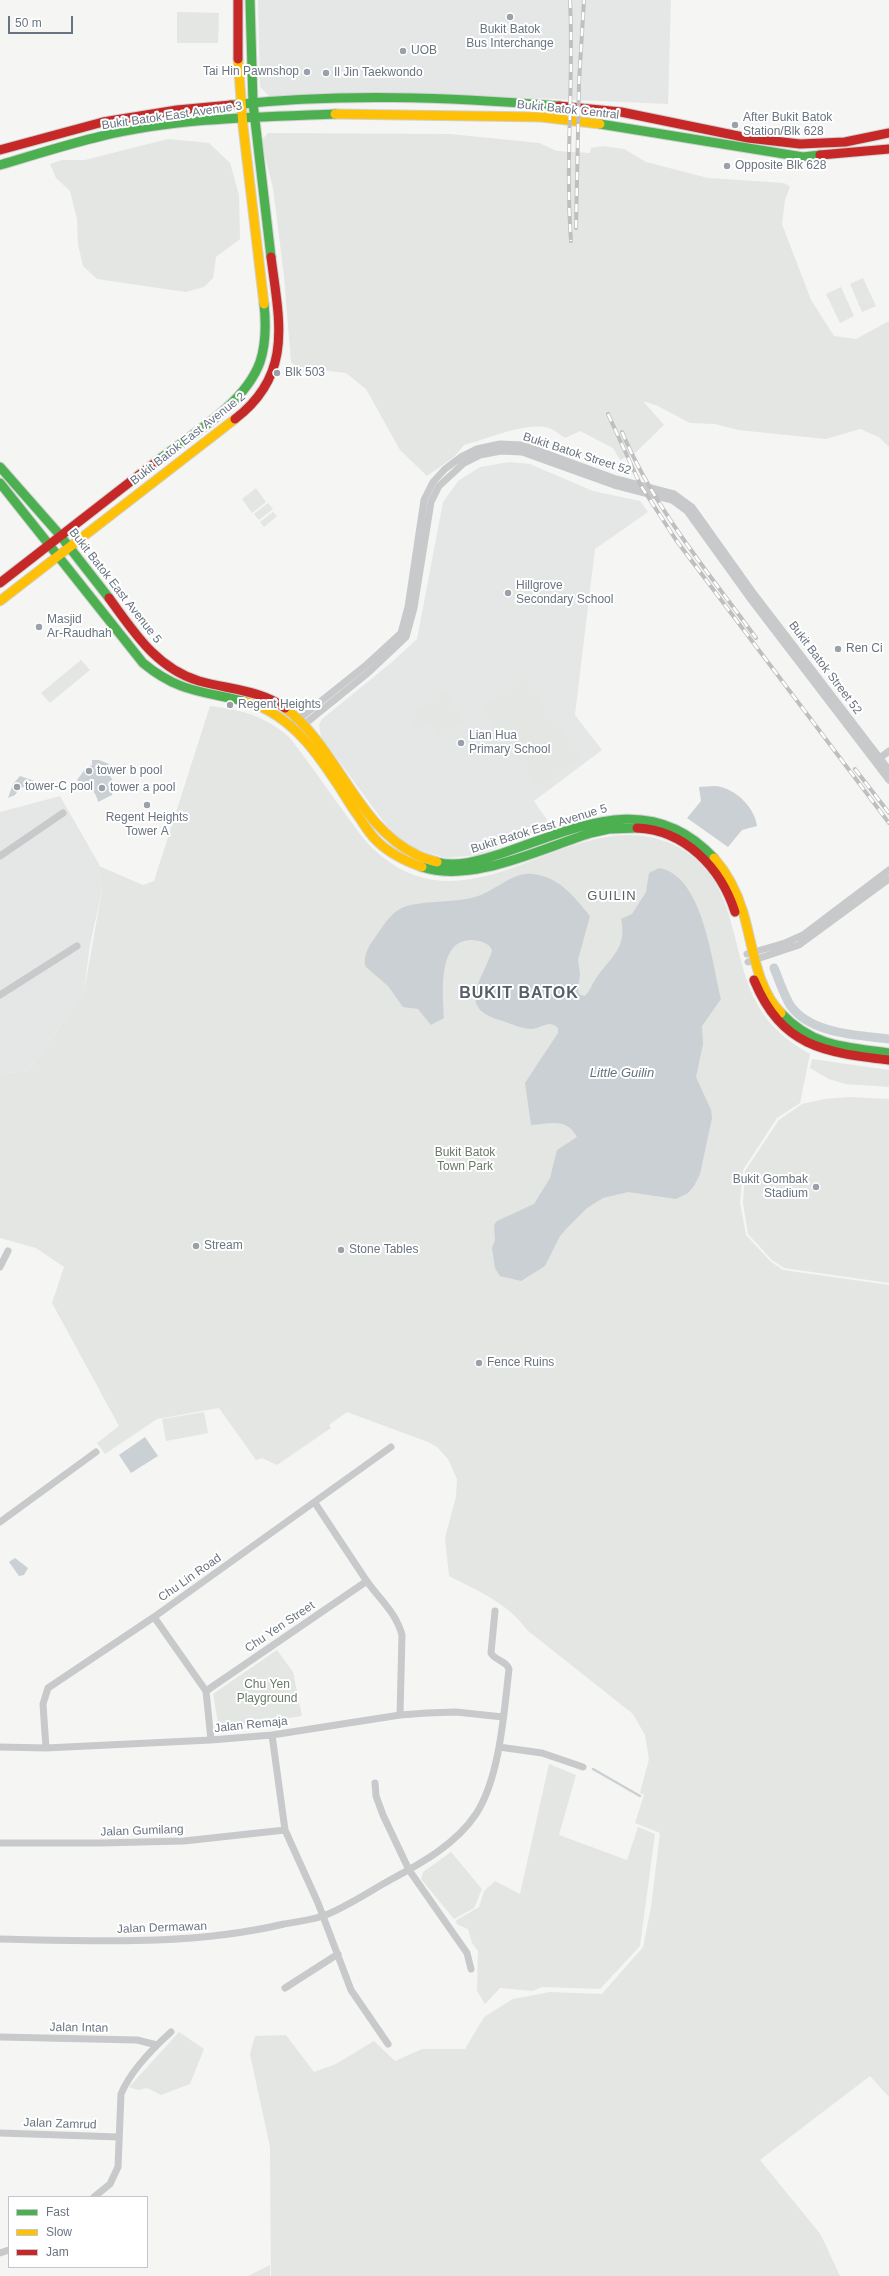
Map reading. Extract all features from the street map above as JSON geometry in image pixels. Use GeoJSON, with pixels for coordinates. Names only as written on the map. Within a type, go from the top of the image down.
{"type":"FeatureCollection","features":[{"type":"Feature","properties":{"kind":"street"},"geometry":{"type":"LineString","coordinates":[[238,0],[236,55],[241,118]]}},
{"type":"Feature","properties":{"kind":"street"},"geometry":{"type":"LineString","coordinates":[[250,0],[253,103],[255,117]]}},
{"type":"Feature","properties":{"kind":"street","name":"Bukit Batok Central"},"geometry":{"type":"LineString","coordinates":[[253,103],[309,100],[382,99],[451,100],[551,105],[610,111],[717,132],[801,145],[862,140],[889,133]]}},
{"type":"Feature","properties":{"kind":"street","name":"Bukit Batok East Avenue 3"},"geometry":{"type":"LineString","coordinates":[[0,150],[117,119],[253,103]]}},
{"type":"Feature","properties":{"kind":"street","name":"Bukit Batok Central"},"geometry":{"type":"LineString","coordinates":[[255,117],[380,114],[541,117],[587,122],[803,158],[889,149]]}},
{"type":"Feature","properties":{"kind":"street","name":"Bukit Batok East Avenue 3"},"geometry":{"type":"LineString","coordinates":[[0,165],[103,136],[158,127],[255,117]]}},
{"type":"Feature","properties":{"kind":"street","name":"Bukit Batok East Avenue 2"},"geometry":{"type":"LineString","coordinates":[[0,602],[58,554],[246,411],[263,393],[272,377],[278,362],[280,332],[255,117]]}},
{"type":"Feature","properties":{"kind":"street","name":"Bukit Batok East Avenue 2"},"geometry":{"type":"LineString","coordinates":[[0,582],[225,409],[247,387],[256,370],[262,356],[265,341],[264,314],[241,118]]}},
{"type":"Feature","properties":{"kind":"street","name":"Bukit Batok Street 52"},"geometry":{"type":"LineString","coordinates":[[293,728],[401,633],[408,607],[424,500],[433,482],[445,469],[461,457],[477,449],[500,444],[523,445],[573,465],[616,479],[674,494],[682,498],[692,507],[754,594],[878,760],[889,780]]}},
{"type":"Feature","properties":{"kind":"street","name":"Bukit Batok East Avenue 5"},"geometry":{"type":"LineString","coordinates":[[0,467],[69,546],[147,648],[166,666],[192,679],[248,691],[266,697],[282,706],[301,722],[387,834],[405,849],[426,859],[448,863],[471,862],[590,824],[615,818],[650,820],[683,832],[700,844],[727,874],[738,898],[758,992],[767,1009],[784,1028],[795,1036],[832,1052],[889,1060]]}},
{"type":"Feature","properties":{"kind":"street","name":"Bukit Batok East Avenue 5"},"geometry":{"type":"LineString","coordinates":[[0,483],[50,543],[137,656],[157,675],[183,688],[260,706],[293,728],[376,839],[404,861],[429,870],[456,873],[482,869],[593,832],[610,828],[648,828],[681,840],[707,861],[726,888],[763,987],[771,1002],[790,1023],[799,1030],[828,1044],[889,1053]]}},
{"type":"Feature","properties":{"kind":"street"},"geometry":{"type":"LineString","coordinates":[[878,760],[889,751]]}},
{"type":"Feature","properties":{"kind":"street","name":"Bukit Batok Street 52"},"geometry":{"type":"LineString","coordinates":[[878,760],[889,770]]}},
{"type":"Feature","properties":{"kind":"street"},"geometry":{"type":"LineString","coordinates":[[0,856],[63,813]]}},
{"type":"Feature","properties":{"kind":"street"},"geometry":{"type":"LineString","coordinates":[[751,957],[803,935],[889,870]]}},
{"type":"Feature","properties":{"kind":"street"},"geometry":{"type":"LineString","coordinates":[[751,957],[799,945],[889,879]]}},
{"type":"Feature","properties":{"kind":"street"},"geometry":{"type":"LineString","coordinates":[[0,995],[77,946]]}},
{"type":"Feature","properties":{"kind":"street"},"geometry":{"type":"LineString","coordinates":[[0,1267],[8,1251]]}},
{"type":"Feature","properties":{"kind":"street","name":"Chu Lin Road"},"geometry":{"type":"LineString","coordinates":[[46,1748],[43,1704],[44,1694],[48,1688],[154,1617],[315,1503],[391,1447]]}},
{"type":"Feature","properties":{"kind":"street"},"geometry":{"type":"LineString","coordinates":[[0,1522],[96,1452]]}},
{"type":"Feature","properties":{"kind":"street"},"geometry":{"type":"LineString","coordinates":[[315,1503],[367,1582],[392,1612],[399,1623],[402,1635],[400,1715]]}},
{"type":"Feature","properties":{"kind":"street","name":"Chu Yen Street"},"geometry":{"type":"LineString","coordinates":[[206,1691],[367,1582]]}},
{"type":"Feature","properties":{"kind":"street","name":"Jalan Dermawan"},"geometry":{"type":"LineString","coordinates":[[0,1939],[136,1941],[224,1936],[324,1916],[409,1870],[450,1843],[477,1813],[488,1790],[499,1747],[509,1669],[505,1663],[494,1658],[491,1653],[495,1610]]}},
{"type":"Feature","properties":{"kind":"street"},"geometry":{"type":"LineString","coordinates":[[154,1617],[206,1691],[211,1740]]}},
{"type":"Feature","properties":{"kind":"street","name":"Jalan Remaja"},"geometry":{"type":"LineString","coordinates":[[0,1747],[46,1748],[211,1740],[272,1735],[400,1715],[456,1712],[503,1717]]}},
{"type":"Feature","properties":{"kind":"street"},"geometry":{"type":"LineString","coordinates":[[272,1735],[285,1830],[324,1916],[351,1990],[388,2044]]}},
{"type":"Feature","properties":{"kind":"street"},"geometry":{"type":"LineString","coordinates":[[499,1747],[542,1753],[583,1767]]}},
{"type":"Feature","properties":{"kind":"street"},"geometry":{"type":"LineString","coordinates":[[375,1783],[376,1796],[383,1815],[409,1870],[468,1953],[471,1969]]}},
{"type":"Feature","properties":{"kind":"street","name":"Jalan Gumilang"},"geometry":{"type":"LineString","coordinates":[[0,1843],[100,1844],[184,1841],[285,1830]]}},
{"type":"Feature","properties":{"kind":"street"},"geometry":{"type":"LineString","coordinates":[[285,1988],[338,1954]]}},
{"type":"Feature","properties":{"kind":"street"},"geometry":{"type":"LineString","coordinates":[[95,2196],[110,2184],[115,2176],[118,2160],[121,2094],[123,2089],[137,2068],[157,2045],[171,2032]]}},
{"type":"Feature","properties":{"kind":"street","name":"Jalan Intan"},"geometry":{"type":"LineString","coordinates":[[0,2037],[137,2040],[157,2045]]}},
{"type":"Feature","properties":{"kind":"street","name":"Jalan Zamrud"},"geometry":{"type":"LineString","coordinates":[[0,2133],[119,2137]]}},
{"type":"Feature","properties":{"kind":"shaded area"},"geometry":{"type":"Polygon","coordinates":[[[258,0],[671,0],[668,104],[439,94],[270,97],[260,87],[258,0]]]}},
{"type":"Feature","properties":{"kind":"shaded area"},"geometry":{"type":"Polygon","coordinates":[[[509,462],[530,464],[593,491],[640,501],[648,512],[595,549],[575,715],[602,750],[534,801],[552,827],[477,855],[446,858],[415,849],[405,843],[389,829],[321,737],[319,725],[322,719],[392,662],[417,639],[443,502],[458,481],[480,467],[509,462]]]}},
{"type":"Feature","properties":{"kind":"shaded area"},"geometry":{"type":"Polygon","coordinates":[[[60,796],[99,864],[102,890],[90,945],[84,992],[29,1070],[0,1074],[0,812],[60,796]]]}},
{"type":"Feature","properties":{"kind":"green space"},"geometry":{"type":"Polygon","coordinates":[[[177,12],[219,13],[218,43],[177,43],[177,12]]]}},
{"type":"Feature","properties":{"kind":"green space"},"geometry":{"type":"Polygon","coordinates":[[[268,133],[450,134],[539,143],[557,151],[590,153],[591,148],[603,146],[624,149],[646,162],[708,178],[784,183],[790,187],[785,200],[782,224],[811,300],[834,336],[856,339],[889,321],[889,447],[879,437],[860,429],[826,439],[738,430],[715,424],[690,423],[658,406],[643,401],[664,425],[635,453],[620,460],[613,448],[580,431],[565,438],[549,428],[540,426],[507,432],[464,445],[454,457],[427,476],[400,450],[366,389],[346,373],[322,370],[309,377],[291,362],[284,276],[273,188],[261,141],[268,133]]]}},
{"type":"Feature","properties":{"kind":"green space"},"geometry":{"type":"Polygon","coordinates":[[[168,139],[209,143],[230,163],[239,195],[240,239],[216,257],[213,278],[204,287],[186,292],[97,279],[83,266],[78,244],[77,219],[70,191],[56,178],[50,164],[62,160],[85,160],[168,139]]]}},
{"type":"Feature","properties":{"kind":"green space"},"geometry":{"type":"Polygon","coordinates":[[[863,278],[876,306],[862,312],[850,284],[863,278]]]}},
{"type":"Feature","properties":{"kind":"green space"},"geometry":{"type":"Polygon","coordinates":[[[841,287],[854,316],[840,323],[826,294],[841,287]]]}},
{"type":"Feature","properties":{"kind":"green space"},"geometry":{"type":"Polygon","coordinates":[[[256,488],[266,502],[252,513],[242,499],[256,488]]]}},
{"type":"Feature","properties":{"kind":"green space"},"geometry":{"type":"Polygon","coordinates":[[[268,503],[273,509],[259,520],[254,514],[268,503]]]}},
{"type":"Feature","properties":{"kind":"green space"},"geometry":{"type":"Polygon","coordinates":[[[273,512],[277,516],[264,527],[260,522],[273,512]]]}},
{"type":"Feature","properties":{"kind":"green space"},"geometry":{"type":"Polygon","coordinates":[[[81,660],[90,670],[50,703],[41,693],[81,660]]]}},
{"type":"Feature","properties":{"kind":"green space"},"geometry":{"type":"Polygon","coordinates":[[[524,677],[581,757],[537,787],[481,708],[524,677]]]}},
{"type":"Feature","properties":{"kind":"green space"},"geometry":{"type":"Polygon","coordinates":[[[445,692],[464,721],[440,738],[429,723],[417,731],[408,717],[445,692]]]}},
{"type":"Feature","properties":{"kind":"green space","name":"Bukit Batok Town Park"},"geometry":{"type":"Polygon","coordinates":[[[210,706],[253,715],[281,730],[290,738],[303,755],[364,839],[380,855],[416,876],[453,881],[490,875],[563,849],[600,838],[637,835],[674,845],[695,859],[710,875],[721,894],[729,915],[747,981],[756,1002],[766,1018],[786,1038],[810,1054],[800,1103],[777,1118],[743,1170],[740,1203],[746,1235],[770,1261],[783,1270],[889,1285],[889,2097],[870,2076],[760,2160],[821,2235],[840,2276],[271,2276],[270,2147],[250,2054],[255,2036],[286,2035],[314,2072],[336,2064],[374,2041],[395,2061],[422,2049],[465,2049],[484,2017],[513,1999],[550,1992],[602,1994],[643,1947],[651,1907],[660,1833],[635,1823],[644,1795],[640,1793],[649,1759],[645,1735],[633,1714],[527,1630],[520,1621],[502,1605],[492,1598],[449,1576],[445,1538],[456,1497],[457,1479],[448,1459],[437,1447],[428,1442],[347,1412],[329,1425],[331,1428],[277,1465],[262,1458],[256,1460],[219,1408],[157,1419],[105,1454],[97,1443],[119,1426],[52,1303],[64,1267],[36,1248],[0,1238],[0,1074],[29,1070],[84,992],[102,890],[99,866],[143,885],[154,881],[210,706]]]}},
{"type":"Feature","properties":{"kind":"green space"},"geometry":{"type":"Polygon","coordinates":[[[812,1059],[889,1070],[889,1087],[845,1084],[829,1079],[810,1068],[812,1059]]]}},
{"type":"Feature","properties":{"kind":"green space","name":"Bukit Gombak Stadium"},"geometry":{"type":"Polygon","coordinates":[[[849,1097],[889,1099],[889,1283],[784,1268],[772,1260],[748,1234],[743,1203],[745,1171],[779,1120],[802,1104],[825,1099],[849,1097]]]}},
{"type":"Feature","properties":{"kind":"green space"},"geometry":{"type":"Polygon","coordinates":[[[204,1412],[208,1433],[166,1441],[162,1419],[204,1412]]]}},
{"type":"Feature","properties":{"kind":"green space","name":"Chu Yen Playground"},"geometry":{"type":"Polygon","coordinates":[[[277,1650],[293,1672],[302,1716],[219,1728],[213,1694],[277,1650]]]}},
{"type":"Feature","properties":{"kind":"green space"},"geometry":{"type":"Polygon","coordinates":[[[549,1764],[576,1775],[559,1835],[627,1860],[638,1827],[655,1834],[640,1946],[600,1989],[542,1987],[533,1991],[500,1988],[485,2004],[477,1991],[478,1951],[472,1943],[468,1929],[458,1925],[455,1921],[479,1907],[484,1891],[495,1881],[520,1894],[549,1764]]]}},
{"type":"Feature","properties":{"kind":"green space"},"geometry":{"type":"Polygon","coordinates":[[[451,1852],[482,1889],[474,1908],[454,1919],[421,1879],[423,1872],[451,1852]]]}},
{"type":"Feature","properties":{"kind":"green space"},"geometry":{"type":"Polygon","coordinates":[[[179,2032],[204,2049],[190,2084],[161,2095],[147,2088],[138,2090],[129,2087],[179,2032]]]}},
{"type":"Feature","properties":{"kind":"green space"},"geometry":{"type":"Polygon","coordinates":[[[270,2265],[270,2276],[248,2276],[270,2265]]]}},
{"type":"Feature","properties":{"kind":"water","name":"tower a pool"},"geometry":{"type":"Polygon","coordinates":[[[92,760],[99,760],[109,764],[106,767],[108,769],[105,772],[111,777],[113,782],[112,795],[98,802],[96,795],[92,790],[80,783],[82,779],[80,782],[77,780],[86,768],[92,765],[92,760]]]}},
{"type":"Feature","properties":{"kind":"water","name":"tower-C pool"},"geometry":{"type":"Polygon","coordinates":[[[20,776],[37,782],[34,786],[23,787],[15,795],[8,798],[13,784],[20,776]]]}},
{"type":"Feature","properties":{"kind":"water"},"geometry":{"type":"Polygon","coordinates":[[[718,786],[734,792],[749,807],[756,820],[757,826],[742,830],[728,847],[687,818],[701,801],[699,787],[718,786]]]}},
{"type":"Feature","properties":{"kind":"water","name":"Little Guilin"},"geometry":{"type":"Polygon","coordinates":[[[659,868],[674,874],[686,886],[696,903],[709,944],[721,999],[702,1026],[703,1044],[696,1077],[711,1110],[712,1118],[700,1174],[694,1186],[688,1193],[676,1199],[628,1192],[603,1198],[587,1208],[560,1236],[545,1266],[521,1281],[500,1276],[495,1268],[492,1248],[495,1240],[494,1225],[497,1221],[534,1204],[550,1178],[557,1150],[577,1137],[573,1131],[563,1124],[551,1123],[531,1125],[525,1083],[558,1033],[558,1028],[555,1025],[548,1024],[528,1029],[488,1016],[480,1009],[476,1001],[478,983],[492,951],[489,945],[483,942],[465,941],[455,946],[449,955],[443,981],[444,1018],[431,1025],[418,1009],[403,1007],[388,986],[366,967],[365,960],[368,948],[392,915],[407,906],[459,900],[478,896],[519,875],[533,874],[543,876],[551,879],[566,889],[590,916],[578,960],[580,974],[578,991],[580,995],[585,996],[600,972],[620,946],[622,938],[621,919],[632,914],[646,892],[649,873],[659,868]]]}},
{"type":"Feature","properties":{"kind":"water"},"geometry":{"type":"Polygon","coordinates":[[[145,1437],[158,1456],[131,1473],[119,1455],[145,1437]]]}},
{"type":"Feature","properties":{"kind":"water"},"geometry":{"type":"Polygon","coordinates":[[[15,1558],[28,1568],[24,1575],[19,1576],[9,1562],[15,1558]]]}},
{"type":"Feature","properties":{"kind":"waterway"},"geometry":{"type":"LineString","coordinates":[[774,968],[790,1005],[799,1015],[809,1022],[849,1034],[889,1039]]}},
{"type":"Feature","properties":{"kind":"waterway"},"geometry":{"type":"LineString","coordinates":[[593,1769],[640,1796]]}},
{"type":"Feature","properties":{"kind":"railway"},"geometry":{"type":"LineString","coordinates":[[570,0],[571,60],[569,211],[571,241]]}},
{"type":"Feature","properties":{"kind":"railway"},"geometry":{"type":"LineString","coordinates":[[576,228],[579,83],[584,0]]}},
{"type":"Feature","properties":{"kind":"railway"},"geometry":{"type":"LineString","coordinates":[[608,414],[641,486],[676,540],[889,823]]}},
{"type":"Feature","properties":{"kind":"railway"},"geometry":{"type":"LineString","coordinates":[[622,432],[635,460],[666,513],[683,539],[756,638]]}},
{"type":"Feature","properties":{"kind":"railway"},"geometry":{"type":"LineString","coordinates":[[855,769],[889,813]]}},
{"type":"Feature","properties":{"kind":"traffic: fast"},"geometry":{"type":"LineString","coordinates":[[250,0],[253,103],[271,257]]}},
{"type":"Feature","properties":{"kind":"traffic: fast"},"geometry":{"type":"LineString","coordinates":[[231,105],[312,99],[395,98],[477,100],[559,106]]}},
{"type":"Feature","properties":{"kind":"traffic: fast"},"geometry":{"type":"LineString","coordinates":[[0,165],[89,139],[160,125],[218,119],[335,114]]}},
{"type":"Feature","properties":{"kind":"traffic: fast"},"geometry":{"type":"LineString","coordinates":[[600,124],[803,157],[820,155]]}},
{"type":"Feature","properties":{"kind":"traffic: fast"},"geometry":{"type":"LineString","coordinates":[[157,461],[216,418],[242,392],[253,377],[260,362],[263,348],[265,326],[264,304]]}},
{"type":"Feature","properties":{"kind":"traffic: fast"},"geometry":{"type":"LineString","coordinates":[[0,467],[59,534],[109,598]]}},
{"type":"Feature","properties":{"kind":"traffic: fast"},"geometry":{"type":"LineString","coordinates":[[0,483],[143,663],[156,673],[180,686],[247,702]]}},
{"type":"Feature","properties":{"kind":"traffic: fast"},"geometry":{"type":"LineString","coordinates":[[437,862],[445,864],[461,864],[485,859],[556,834],[584,826],[611,820],[638,819],[664,824],[689,837],[714,858]]}},
{"type":"Feature","properties":{"kind":"traffic: fast"},"geometry":{"type":"LineString","coordinates":[[422,867],[442,871],[463,871],[485,868],[529,855],[591,833],[609,829],[637,828]]}},
{"type":"Feature","properties":{"kind":"traffic: fast"},"geometry":{"type":"LineString","coordinates":[[781,1013],[805,1033],[831,1044],[889,1053]]}},
{"type":"Feature","properties":{"kind":"traffic: slow"},"geometry":{"type":"LineString","coordinates":[[238,59],[243,126],[264,304]]}},
{"type":"Feature","properties":{"kind":"traffic: slow"},"geometry":{"type":"LineString","coordinates":[[335,114],[541,117],[600,124]]}},
{"type":"Feature","properties":{"kind":"traffic: slow"},"geometry":{"type":"LineString","coordinates":[[0,601],[235,419]]}},
{"type":"Feature","properties":{"kind":"traffic: slow"},"geometry":{"type":"LineString","coordinates":[[247,702],[265,709],[296,731],[322,761],[375,839],[397,856],[422,867]]}},
{"type":"Feature","properties":{"kind":"traffic: slow"},"geometry":{"type":"LineString","coordinates":[[285,708],[303,725],[319,744],[362,806],[378,825],[396,842],[417,855],[437,862]]}},
{"type":"Feature","properties":{"kind":"traffic: slow"},"geometry":{"type":"LineString","coordinates":[[714,858],[724,870],[735,890],[743,912],[756,966],[766,991],[781,1013]]}},
{"type":"Feature","properties":{"kind":"traffic: jam"},"geometry":{"type":"LineString","coordinates":[[238,0],[238,59]]}},
{"type":"Feature","properties":{"kind":"traffic: jam"},"geometry":{"type":"LineString","coordinates":[[0,150],[103,122],[177,110],[231,105]]}},
{"type":"Feature","properties":{"kind":"traffic: jam"},"geometry":{"type":"LineString","coordinates":[[559,106],[621,112],[748,138],[800,144],[845,142],[889,133]]}},
{"type":"Feature","properties":{"kind":"traffic: jam"},"geometry":{"type":"LineString","coordinates":[[820,155],[889,149]]}},
{"type":"Feature","properties":{"kind":"traffic: jam"},"geometry":{"type":"LineString","coordinates":[[235,419],[254,402],[267,384],[274,365],[278,345],[279,324],[271,257]]}},
{"type":"Feature","properties":{"kind":"traffic: jam"},"geometry":{"type":"LineString","coordinates":[[0,583],[157,461]]}},
{"type":"Feature","properties":{"kind":"traffic: jam"},"geometry":{"type":"LineString","coordinates":[[109,598],[137,636],[158,658],[170,667],[199,681],[265,697],[285,708]]}},
{"type":"Feature","properties":{"kind":"traffic: jam"},"geometry":{"type":"LineString","coordinates":[[637,828],[654,830],[671,836],[699,854],[721,881],[735,912]]}},
{"type":"Feature","properties":{"kind":"traffic: jam"},"geometry":{"type":"LineString","coordinates":[[754,980],[765,1002],[778,1020],[792,1033],[807,1042],[844,1054],[889,1060]]}},
{"type":"Feature","properties":{"kind":"place","name":"Bukit Batok Bus Interchange"},"geometry":{"type":"Point","coordinates":[510,17]}},
{"type":"Feature","properties":{"kind":"place","name":"UOB"},"geometry":{"type":"Point","coordinates":[403,51]}},
{"type":"Feature","properties":{"kind":"place","name":"Tai Hin Pawnshop"},"geometry":{"type":"Point","coordinates":[307,72]}},
{"type":"Feature","properties":{"kind":"place","name":"Il Jin Taekwondo"},"geometry":{"type":"Point","coordinates":[326,73]}},
{"type":"Feature","properties":{"kind":"place","name":"After Bukit Batok Station/Blk 628"},"geometry":{"type":"Point","coordinates":[735,125]}},
{"type":"Feature","properties":{"kind":"place","name":"Opposite Blk 628"},"geometry":{"type":"Point","coordinates":[727,166]}},
{"type":"Feature","properties":{"kind":"place","name":"Blk 503"},"geometry":{"type":"Point","coordinates":[277,373]}},
{"type":"Feature","properties":{"kind":"place","name":"Hillgrove Secondary School"},"geometry":{"type":"Point","coordinates":[508,593]}},
{"type":"Feature","properties":{"kind":"place","name":"Masjid Ar-Raudhah"},"geometry":{"type":"Point","coordinates":[39,627]}},
{"type":"Feature","properties":{"kind":"place","name":"Ren Ci"},"geometry":{"type":"Point","coordinates":[838,649]}},
{"type":"Feature","properties":{"kind":"place","name":"Regent Heights"},"geometry":{"type":"Point","coordinates":[230,705]}},
{"type":"Feature","properties":{"kind":"place","name":"Lian Hua Primary School"},"geometry":{"type":"Point","coordinates":[461,743]}},
{"type":"Feature","properties":{"kind":"place","name":"tower b pool"},"geometry":{"type":"Point","coordinates":[89,771]}},
{"type":"Feature","properties":{"kind":"place","name":"tower-C pool"},"geometry":{"type":"Point","coordinates":[17,787]}},
{"type":"Feature","properties":{"kind":"place","name":"tower a pool"},"geometry":{"type":"Point","coordinates":[102,788]}},
{"type":"Feature","properties":{"kind":"place","name":"Regent Heights Tower A"},"geometry":{"type":"Point","coordinates":[147,805]}},
{"type":"Feature","properties":{"kind":"place","name":"Bukit Gombak Stadium"},"geometry":{"type":"Point","coordinates":[816,1187]}},
{"type":"Feature","properties":{"kind":"place","name":"Stream"},"geometry":{"type":"Point","coordinates":[196,1246]}},
{"type":"Feature","properties":{"kind":"place","name":"Stone Tables"},"geometry":{"type":"Point","coordinates":[341,1250]}},
{"type":"Feature","properties":{"kind":"place","name":"Fence Ruins"},"geometry":{"type":"Point","coordinates":[479,1363]}},
{"type":"Feature","properties":{"kind":"district","name":"GUILIN"},"geometry":{"type":"Point","coordinates":[612,896]}},
{"type":"Feature","properties":{"kind":"district","name":"BUKIT BATOK"},"geometry":{"type":"Point","coordinates":[519,994]}}]}
